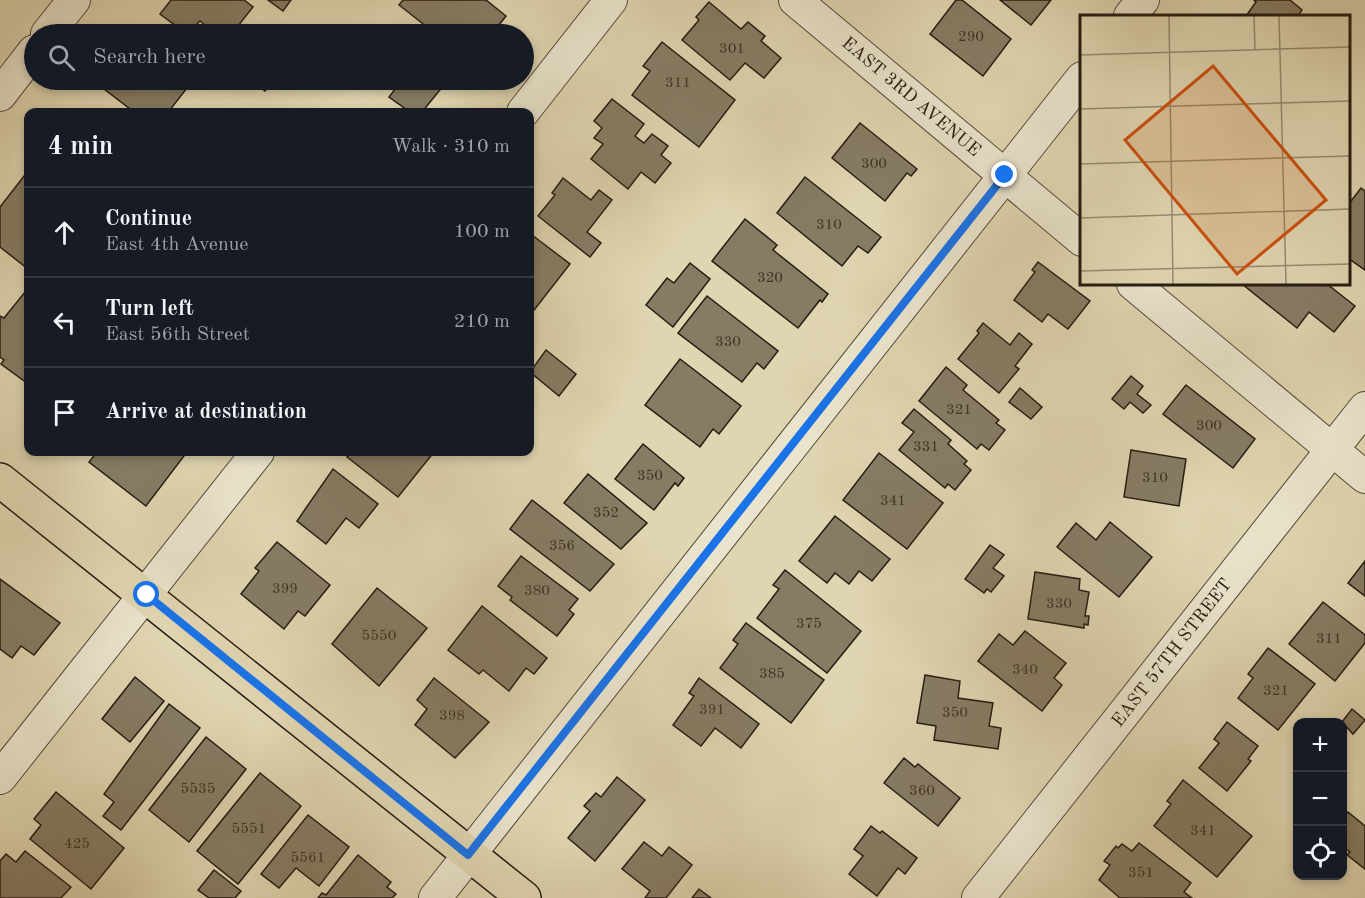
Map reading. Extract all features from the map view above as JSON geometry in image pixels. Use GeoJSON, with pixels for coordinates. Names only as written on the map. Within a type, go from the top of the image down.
{"type":"FeatureCollection","features":[{"type":"Feature","properties":{"kind":"main road"},"geometry":{"type":"LineString","coordinates":[[0,480],[524,898]]}},
{"type":"Feature","properties":{"kind":"street"},"geometry":{"type":"LineString","coordinates":[[55,24],[74,0]]}},
{"type":"Feature","properties":{"kind":"street"},"geometry":{"type":"LineString","coordinates":[[526,108],[610,0]]}},
{"type":"Feature","properties":{"kind":"street","name":"EAST 3RD AVENUE"},"geometry":{"type":"LineString","coordinates":[[795,0],[1080,238]]}},
{"type":"Feature","properties":{"kind":"street"},"geometry":{"type":"LineString","coordinates":[[1131,15],[1143,0]]}},
{"type":"Feature","properties":{"kind":"street"},"geometry":{"type":"LineString","coordinates":[[0,95],[24,64]]}},
{"type":"Feature","properties":{"kind":"street"},"geometry":{"type":"LineString","coordinates":[[435,898],[1080,81]]}},
{"type":"Feature","properties":{"kind":"street"},"geometry":{"type":"LineString","coordinates":[[1134,285],[1365,477]]}},
{"type":"Feature","properties":{"kind":"street","name":"EAST 57TH STREET"},"geometry":{"type":"LineString","coordinates":[[978,898],[1365,408]]}},
{"type":"Feature","properties":{"kind":"street"},"geometry":{"type":"LineString","coordinates":[[0,778],[255,456]]}},
{"type":"Feature","properties":{"kind":"building"},"geometry":{"type":"Polygon","coordinates":[[[171,0],[244,0],[253,7],[240,24],[204,24],[200,21],[197,24],[174,24],[160,14],[171,0]]]}},
{"type":"Feature","properties":{"kind":"building"},"geometry":{"type":"Polygon","coordinates":[[[268,0],[291,0],[283,11],[268,0]]]}},
{"type":"Feature","properties":{"kind":"building"},"geometry":{"type":"Polygon","coordinates":[[[403,0],[486,0],[506,16],[500,24],[423,24],[399,5],[403,0]]]}},
{"type":"Feature","properties":{"kind":"building"},"geometry":{"type":"Polygon","coordinates":[[[956,0],[962,0],[1011,39],[983,76],[930,34],[956,0]]]}},
{"type":"Feature","properties":{"kind":"building"},"geometry":{"type":"Polygon","coordinates":[[[1000,0],[1051,0],[1031,25],[1000,0]]]}},
{"type":"Feature","properties":{"kind":"building"},"geometry":{"type":"Polygon","coordinates":[[[1254,0],[1290,0],[1302,10],[1299,15],[1247,15],[1256,2],[1254,0]]]}},
{"type":"Feature","properties":{"kind":"building"},"geometry":{"type":"Polygon","coordinates":[[[709,2],[741,29],[748,22],[765,36],[761,41],[781,58],[764,78],[745,63],[730,80],[682,40],[699,20],[696,17],[709,2]]]}},
{"type":"Feature","properties":{"kind":"building"},"geometry":{"type":"Polygon","coordinates":[[[662,42],[735,100],[699,147],[632,95],[650,71],[643,66],[662,42]]]}},
{"type":"Feature","properties":{"kind":"building"},"geometry":{"type":"Polygon","coordinates":[[[105,90],[185,90],[171,108],[129,108],[105,90]]]}},
{"type":"Feature","properties":{"kind":"building"},"geometry":{"type":"Polygon","coordinates":[[[394,90],[440,90],[425,108],[404,108],[389,97],[394,90]]]}},
{"type":"Feature","properties":{"kind":"building"},"geometry":{"type":"Polygon","coordinates":[[[612,99],[644,124],[635,136],[644,143],[652,134],[668,146],[661,155],[671,163],[655,183],[641,172],[628,189],[591,159],[603,144],[594,138],[602,128],[594,121],[612,99]]]}},
{"type":"Feature","properties":{"kind":"building"},"geometry":{"type":"Polygon","coordinates":[[[860,123],[917,169],[911,176],[907,173],[885,201],[832,158],[860,123]]]}},
{"type":"Feature","properties":{"kind":"building"},"geometry":{"type":"Polygon","coordinates":[[[24,176],[24,266],[0,247],[0,207],[24,176]]]}},
{"type":"Feature","properties":{"kind":"building"},"geometry":{"type":"Polygon","coordinates":[[[805,177],[881,237],[868,253],[858,246],[842,266],[777,213],[805,177]]]}},
{"type":"Feature","properties":{"kind":"building"},"geometry":{"type":"Polygon","coordinates":[[[563,178],[591,200],[599,190],[612,200],[587,232],[601,243],[590,257],[538,216],[555,195],[552,193],[563,178]]]}},
{"type":"Feature","properties":{"kind":"building"},"geometry":{"type":"Polygon","coordinates":[[[1361,188],[1365,191],[1365,270],[1350,259],[1350,202],[1361,188]]]}},
{"type":"Feature","properties":{"kind":"building"},"geometry":{"type":"Polygon","coordinates":[[[745,219],[777,245],[773,250],[828,294],[822,302],[820,300],[798,328],[712,261],[745,219]]]}},
{"type":"Feature","properties":{"kind":"building"},"geometry":{"type":"Polygon","coordinates":[[[534,237],[570,264],[534,310],[534,237]]]}},
{"type":"Feature","properties":{"kind":"building"},"geometry":{"type":"Polygon","coordinates":[[[1038,262],[1090,301],[1068,329],[1048,314],[1042,322],[1014,300],[1035,272],[1032,270],[1038,262]]]}},
{"type":"Feature","properties":{"kind":"building"},"geometry":{"type":"Polygon","coordinates":[[[690,263],[710,279],[673,327],[646,305],[667,278],[674,283],[690,263]]]}},
{"type":"Feature","properties":{"kind":"building"},"geometry":{"type":"Polygon","coordinates":[[[1243,285],[1328,285],[1355,306],[1334,332],[1309,312],[1297,328],[1243,285]]]}},
{"type":"Feature","properties":{"kind":"building"},"geometry":{"type":"Polygon","coordinates":[[[24,293],[24,381],[1,364],[4,360],[0,357],[0,316],[4,318],[24,293]]]}},
{"type":"Feature","properties":{"kind":"building"},"geometry":{"type":"Polygon","coordinates":[[[707,296],[778,351],[764,369],[757,363],[742,382],[678,333],[707,296]]]}},
{"type":"Feature","properties":{"kind":"building"},"geometry":{"type":"Polygon","coordinates":[[[983,323],[1010,345],[1019,333],[1032,344],[1015,366],[1019,369],[999,393],[958,359],[979,333],[977,331],[983,323]]]}},
{"type":"Feature","properties":{"kind":"building"},"geometry":{"type":"Polygon","coordinates":[[[546,350],[576,374],[559,396],[534,375],[534,366],[546,350]]]}},
{"type":"Feature","properties":{"kind":"building"},"geometry":{"type":"Polygon","coordinates":[[[680,359],[741,406],[719,434],[713,429],[700,447],[645,405],[680,359]]]}},
{"type":"Feature","properties":{"kind":"building"},"geometry":{"type":"Polygon","coordinates":[[[946,367],[967,385],[963,390],[999,420],[996,423],[1005,430],[989,450],[981,444],[977,449],[919,401],[946,367]]]}},
{"type":"Feature","properties":{"kind":"building"},"geometry":{"type":"Polygon","coordinates":[[[1131,376],[1143,386],[1137,394],[1151,405],[1143,413],[1130,402],[1124,409],[1112,399],[1131,376]]]}},
{"type":"Feature","properties":{"kind":"building"},"geometry":{"type":"Polygon","coordinates":[[[1186,385],[1255,439],[1233,468],[1163,414],[1186,385]]]}},
{"type":"Feature","properties":{"kind":"building"},"geometry":{"type":"Polygon","coordinates":[[[1020,388],[1042,407],[1031,419],[1009,402],[1020,388]]]}},
{"type":"Feature","properties":{"kind":"building"},"geometry":{"type":"Polygon","coordinates":[[[914,409],[951,440],[948,444],[967,461],[964,464],[971,470],[955,490],[948,484],[945,488],[899,450],[914,432],[902,423],[914,409]]]}},
{"type":"Feature","properties":{"kind":"building"},"geometry":{"type":"Polygon","coordinates":[[[643,444],[684,478],[678,486],[675,483],[654,510],[615,479],[643,444]]]}},
{"type":"Feature","properties":{"kind":"building"},"geometry":{"type":"Polygon","coordinates":[[[1131,450],[1186,459],[1179,506],[1124,497],[1131,450]]]}},
{"type":"Feature","properties":{"kind":"building"},"geometry":{"type":"Polygon","coordinates":[[[879,453],[943,503],[907,549],[843,500],[879,453]]]}},
{"type":"Feature","properties":{"kind":"building"},"geometry":{"type":"Polygon","coordinates":[[[94,456],[184,456],[146,506],[89,462],[94,456]]]}},
{"type":"Feature","properties":{"kind":"building"},"geometry":{"type":"Polygon","coordinates":[[[348,456],[431,456],[398,497],[348,456]]]}},
{"type":"Feature","properties":{"kind":"building"},"geometry":{"type":"Polygon","coordinates":[[[333,469],[378,504],[359,528],[346,518],[326,544],[297,521],[333,469]]]}},
{"type":"Feature","properties":{"kind":"building"},"geometry":{"type":"Polygon","coordinates":[[[588,474],[647,523],[621,549],[564,503],[588,474]]]}},
{"type":"Feature","properties":{"kind":"building"},"geometry":{"type":"Polygon","coordinates":[[[532,500],[614,564],[590,591],[510,529],[532,500]]]}},
{"type":"Feature","properties":{"kind":"building"},"geometry":{"type":"Polygon","coordinates":[[[835,516],[890,559],[872,581],[859,571],[849,584],[835,573],[827,583],[799,561],[835,516]]]}},
{"type":"Feature","properties":{"kind":"building"},"geometry":{"type":"Polygon","coordinates":[[[1110,522],[1152,557],[1119,597],[1057,547],[1076,523],[1096,540],[1110,522]]]}},
{"type":"Feature","properties":{"kind":"building"},"geometry":{"type":"Polygon","coordinates":[[[277,542],[330,585],[305,616],[298,611],[284,629],[241,594],[259,571],[255,568],[277,542]]]}},
{"type":"Feature","properties":{"kind":"building"},"geometry":{"type":"Polygon","coordinates":[[[990,545],[1004,555],[993,568],[1004,576],[991,592],[987,589],[984,593],[965,579],[990,545]]]}},
{"type":"Feature","properties":{"kind":"building"},"geometry":{"type":"Polygon","coordinates":[[[521,556],[578,599],[569,610],[574,614],[557,636],[510,600],[512,597],[498,586],[521,556]]]}},
{"type":"Feature","properties":{"kind":"building"},"geometry":{"type":"Polygon","coordinates":[[[1365,561],[1365,596],[1348,583],[1365,561]]]}},
{"type":"Feature","properties":{"kind":"building"},"geometry":{"type":"Polygon","coordinates":[[[785,570],[861,631],[827,673],[757,618],[779,589],[773,585],[785,570]]]}},
{"type":"Feature","properties":{"kind":"building"},"geometry":{"type":"Polygon","coordinates":[[[1035,572],[1080,579],[1079,590],[1089,592],[1085,616],[1089,616],[1088,625],[1084,624],[1084,628],[1028,619],[1035,572]]]}},
{"type":"Feature","properties":{"kind":"building"},"geometry":{"type":"Polygon","coordinates":[[[0,579],[60,623],[34,655],[21,646],[12,658],[0,649],[0,579]]]}},
{"type":"Feature","properties":{"kind":"building"},"geometry":{"type":"Polygon","coordinates":[[[377,588],[427,628],[379,686],[332,644],[377,588]]]}},
{"type":"Feature","properties":{"kind":"building"},"geometry":{"type":"Polygon","coordinates":[[[1323,602],[1365,635],[1365,643],[1335,681],[1289,644],[1323,602]]]}},
{"type":"Feature","properties":{"kind":"building"},"geometry":{"type":"Polygon","coordinates":[[[482,606],[547,658],[534,674],[526,668],[509,691],[483,670],[479,674],[448,650],[482,606]]]}},
{"type":"Feature","properties":{"kind":"building"},"geometry":{"type":"Polygon","coordinates":[[[746,623],[824,680],[791,723],[720,668],[738,644],[733,640],[746,623]]]}},
{"type":"Feature","properties":{"kind":"building"},"geometry":{"type":"Polygon","coordinates":[[[1025,631],[1066,663],[1054,678],[1062,685],[1042,711],[978,661],[999,634],[1013,645],[1025,631]]]}},
{"type":"Feature","properties":{"kind":"building"},"geometry":{"type":"Polygon","coordinates":[[[1268,648],[1315,684],[1278,730],[1238,698],[1253,678],[1248,674],[1268,648]]]}},
{"type":"Feature","properties":{"kind":"building"},"geometry":{"type":"Polygon","coordinates":[[[925,675],[960,681],[958,698],[993,703],[989,726],[1001,728],[998,749],[934,740],[936,726],[917,723],[925,675]]]}},
{"type":"Feature","properties":{"kind":"building"},"geometry":{"type":"Polygon","coordinates":[[[135,677],[164,701],[130,742],[102,719],[135,677]]]}},
{"type":"Feature","properties":{"kind":"building"},"geometry":{"type":"Polygon","coordinates":[[[434,678],[489,722],[455,758],[415,725],[427,709],[417,700],[434,678]]]}},
{"type":"Feature","properties":{"kind":"building"},"geometry":{"type":"Polygon","coordinates":[[[699,678],[759,724],[741,748],[715,728],[701,746],[673,725],[694,696],[689,693],[699,678]]]}},
{"type":"Feature","properties":{"kind":"building"},"geometry":{"type":"Polygon","coordinates":[[[169,704],[200,728],[121,830],[103,816],[114,802],[104,794],[169,704]]]}},
{"type":"Feature","properties":{"kind":"building"},"geometry":{"type":"Polygon","coordinates":[[[1352,709],[1365,720],[1353,734],[1347,727],[1347,718],[1345,718],[1352,709]]]}},
{"type":"Feature","properties":{"kind":"building"},"geometry":{"type":"Polygon","coordinates":[[[1227,722],[1258,746],[1248,759],[1251,761],[1227,791],[1199,768],[1219,743],[1214,739],[1227,722]]]}},
{"type":"Feature","properties":{"kind":"building"},"geometry":{"type":"Polygon","coordinates":[[[206,737],[246,769],[189,842],[149,810],[206,737]]]}},
{"type":"Feature","properties":{"kind":"building"},"geometry":{"type":"Polygon","coordinates":[[[904,758],[915,767],[918,764],[960,798],[938,826],[884,783],[904,758]]]}},
{"type":"Feature","properties":{"kind":"building"},"geometry":{"type":"Polygon","coordinates":[[[260,773],[301,806],[238,884],[197,851],[260,773]]]}},
{"type":"Feature","properties":{"kind":"building"},"geometry":{"type":"Polygon","coordinates":[[[617,777],[645,800],[595,861],[568,838],[590,811],[584,806],[596,793],[601,797],[617,777]]]}},
{"type":"Feature","properties":{"kind":"building"},"geometry":{"type":"Polygon","coordinates":[[[1183,780],[1252,836],[1217,877],[1154,826],[1171,804],[1167,801],[1183,780]]]}},
{"type":"Feature","properties":{"kind":"building"},"geometry":{"type":"Polygon","coordinates":[[[56,792],[124,848],[91,889],[30,839],[41,825],[34,819],[56,792]]]}},
{"type":"Feature","properties":{"kind":"building"},"geometry":{"type":"Polygon","coordinates":[[[1347,813],[1365,826],[1365,869],[1347,855],[1350,852],[1347,850],[1347,813]]]}},
{"type":"Feature","properties":{"kind":"building"},"geometry":{"type":"Polygon","coordinates":[[[308,815],[349,847],[319,886],[296,868],[279,888],[261,874],[308,815]]]}},
{"type":"Feature","properties":{"kind":"building"},"geometry":{"type":"Polygon","coordinates":[[[871,826],[880,833],[882,831],[917,858],[905,874],[898,868],[877,896],[849,874],[863,856],[854,849],[871,826]]]}},
{"type":"Feature","properties":{"kind":"building"},"geometry":{"type":"Polygon","coordinates":[[[644,842],[662,856],[669,847],[692,865],[666,898],[645,898],[650,891],[622,869],[644,842]]]}},
{"type":"Feature","properties":{"kind":"building"},"geometry":{"type":"Polygon","coordinates":[[[1139,843],[1191,883],[1184,892],[1192,898],[1120,898],[1099,880],[1110,865],[1104,861],[1116,846],[1118,848],[1122,844],[1132,851],[1139,843]]]}},
{"type":"Feature","properties":{"kind":"building"},"geometry":{"type":"Polygon","coordinates":[[[25,851],[71,887],[61,898],[0,898],[0,861],[6,854],[16,862],[25,851]]]}},
{"type":"Feature","properties":{"kind":"building"},"geometry":{"type":"Polygon","coordinates":[[[358,855],[391,882],[387,887],[396,894],[392,898],[318,898],[322,893],[326,895],[358,855]]]}},
{"type":"Feature","properties":{"kind":"building"},"geometry":{"type":"Polygon","coordinates":[[[214,870],[241,891],[235,898],[209,898],[198,890],[214,870]]]}},
{"type":"Feature","properties":{"kind":"building"},"geometry":{"type":"Polygon","coordinates":[[[699,889],[711,898],[692,898],[699,889]]]}},
{"type":"Feature","properties":{"kind":"route"},"geometry":{"type":"LineString","coordinates":[[147,595],[468,855],[1005,175]]}}]}
